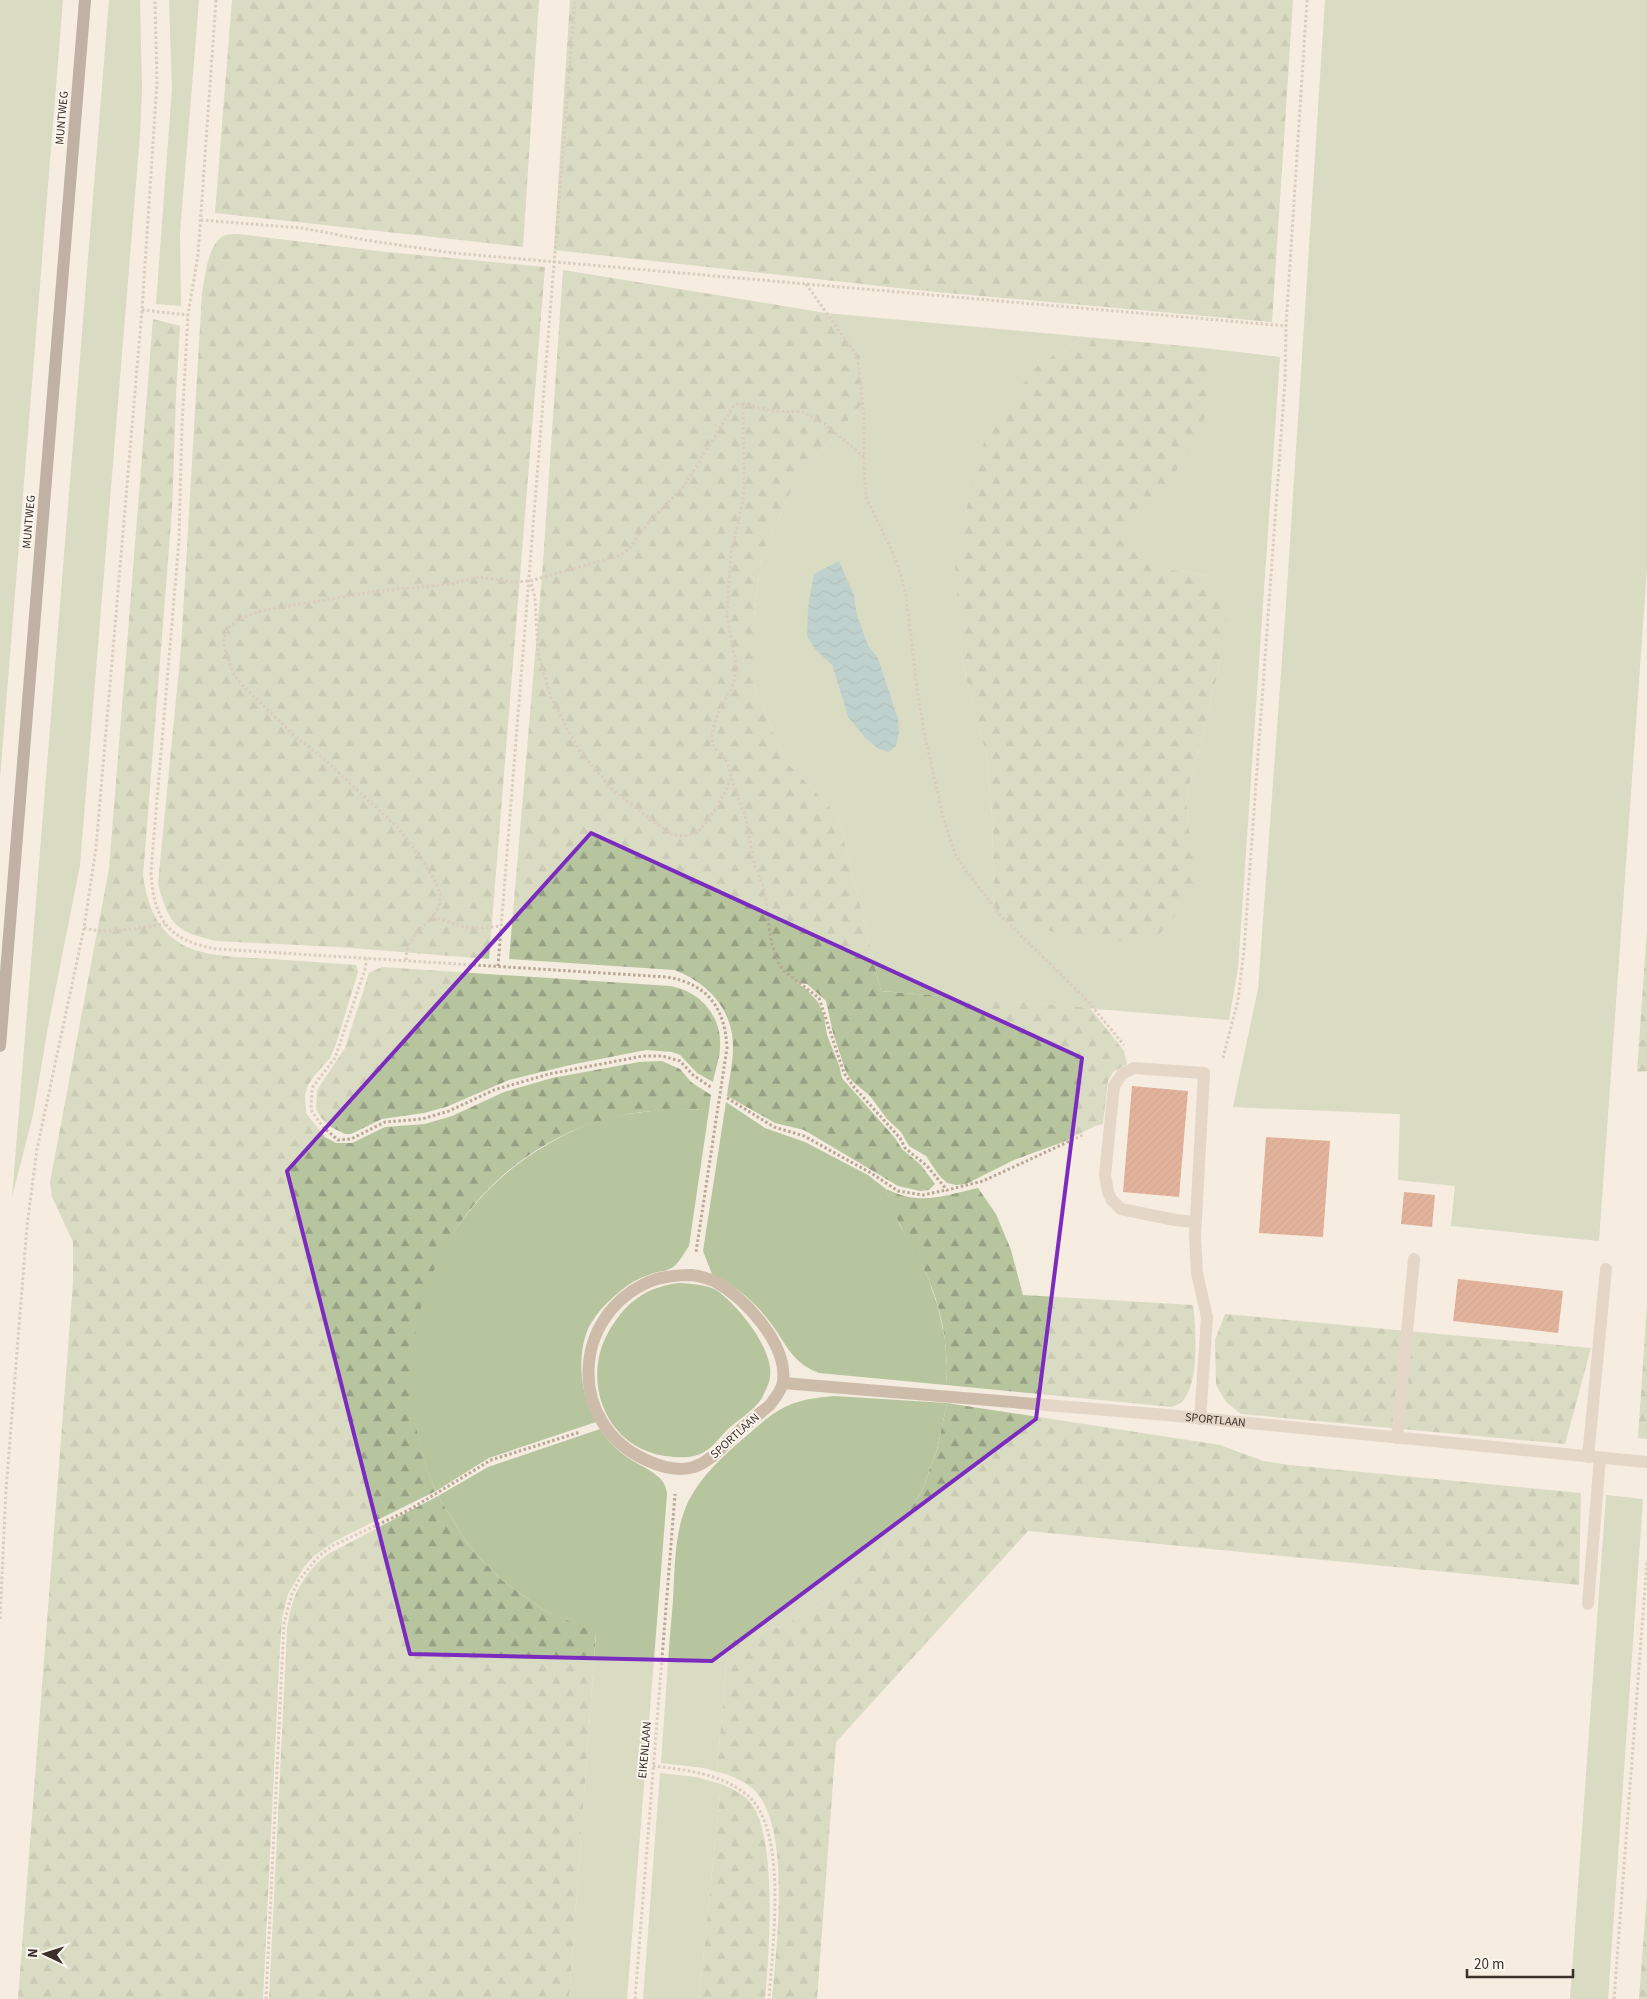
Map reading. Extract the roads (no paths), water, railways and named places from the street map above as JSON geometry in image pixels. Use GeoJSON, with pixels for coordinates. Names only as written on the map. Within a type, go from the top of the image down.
{"type":"FeatureCollection","features":[{"type":"Feature","properties":{"kind":"main road","name":"MUNTWEG"},"geometry":{"type":"LineString","coordinates":[[0,1046],[85,0]]}},
{"type":"Feature","properties":{"kind":"street"},"geometry":{"type":"LineString","coordinates":[[1195,1222],[1121,1209],[1114,1204],[1108,1192],[1105,1175],[1114,1086],[1122,1074],[1134,1068],[1204,1073],[1204,1107],[1195,1222],[1197,1273],[1207,1317],[1200,1419]]}},
{"type":"Feature","properties":{"kind":"street"},"geometry":{"type":"LineString","coordinates":[[1397,1438],[1414,1259]]}},
{"type":"Feature","properties":{"kind":"street"},"geometry":{"type":"LineString","coordinates":[[1588,1604],[1594,1457],[1606,1269]]}},
{"type":"Feature","properties":{"kind":"street","name":"SPORTLAAN"},"geometry":{"type":"LineString","coordinates":[[692,1275],[703,1277],[719,1284],[739,1298],[750,1309],[774,1343],[782,1365],[783,1383],[770,1405],[709,1459],[694,1467],[669,1468],[645,1460],[623,1447],[604,1423],[590,1388],[589,1352],[599,1326],[625,1297],[652,1281],[675,1276],[692,1275]]}},
{"type":"Feature","properties":{"kind":"street","name":"SPORTLAAN"},"geometry":{"type":"LineString","coordinates":[[783,1383],[979,1398],[1647,1462]]}},
{"type":"Feature","properties":{"kind":"water"},"geometry":{"type":"Polygon","coordinates":[[[839,561],[854,595],[857,615],[868,645],[878,658],[898,719],[899,732],[896,746],[888,752],[877,748],[865,738],[848,717],[832,665],[815,649],[807,636],[808,607],[814,574],[839,561]]]}}]}
